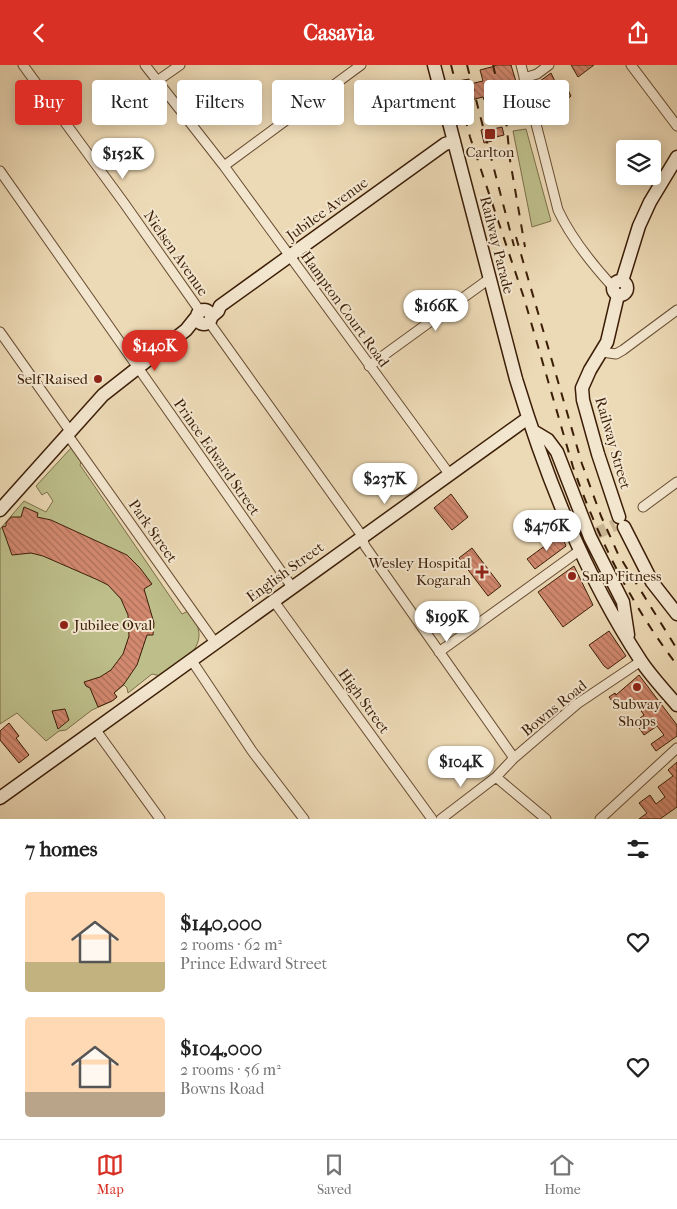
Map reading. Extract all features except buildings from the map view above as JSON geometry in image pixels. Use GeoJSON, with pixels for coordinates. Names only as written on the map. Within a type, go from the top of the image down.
{"type":"FeatureCollection","features":[{"type":"Feature","properties":{"kind":"main road","name":"Railway Parade"},"geometry":{"type":"LineString","coordinates":[[434,65],[489,279],[528,419],[579,551],[612,613],[641,661],[677,705]]}},
{"type":"Feature","properties":{"kind":"main road","name":"Jubilee Avenue"},"geometry":{"type":"LineString","coordinates":[[204,317],[443,146],[454,141]]}},
{"type":"Feature","properties":{"kind":"main road","name":"Railway Street"},"geometry":{"type":"LineString","coordinates":[[677,157],[650,202],[639,226],[618,288],[613,323],[607,342],[582,388],[582,400],[619,524],[652,582],[677,614]]}},
{"type":"Feature","properties":{"kind":"main road"},"geometry":{"type":"LineString","coordinates":[[0,510],[103,395],[204,317]]}},
{"type":"Feature","properties":{"kind":"main road","name":"English Street"},"geometry":{"type":"LineString","coordinates":[[0,798],[528,419]]}},
{"type":"Feature","properties":{"kind":"main road","name":"Railway Parade"},"geometry":{"type":"LineString","coordinates":[[534,431],[548,440],[557,452],[592,536],[620,596],[624,607],[629,641]]}},
{"type":"Feature","properties":{"kind":"main road"},"geometry":{"type":"LineString","coordinates":[[612,613],[620,608],[620,596]]}},
{"type":"Feature","properties":{"kind":"street","name":"Nielsen Avenue"},"geometry":{"type":"LineString","coordinates":[[23,65],[354,525],[365,546],[514,758]]}},
{"type":"Feature","properties":{"kind":"street","name":"Hampton Court Road"},"geometry":{"type":"LineString","coordinates":[[145,65],[156,80]]}},
{"type":"Feature","properties":{"kind":"street"},"geometry":{"type":"LineString","coordinates":[[158,80],[180,65]]}},
{"type":"Feature","properties":{"kind":"street"},"geometry":{"type":"LineString","coordinates":[[224,166],[361,65]]}},
{"type":"Feature","properties":{"kind":"street"},"geometry":{"type":"LineString","coordinates":[[520,65],[558,210],[563,221],[591,261],[618,288]]}},
{"type":"Feature","properties":{"kind":"street"},"geometry":{"type":"LineString","coordinates":[[524,78],[537,74],[549,65]]}},
{"type":"Feature","properties":{"kind":"street"},"geometry":{"type":"LineString","coordinates":[[631,65],[677,126]]}},
{"type":"Feature","properties":{"kind":"street","name":"Hampton Court Road"},"geometry":{"type":"LineString","coordinates":[[167,94],[224,166],[450,475]]}},
{"type":"Feature","properties":{"kind":"street","name":"Prince Edward Street"},"geometry":{"type":"LineString","coordinates":[[0,171],[292,587]]}},
{"type":"Feature","properties":{"kind":"street"},"geometry":{"type":"LineString","coordinates":[[369,366],[489,279]]}},
{"type":"Feature","properties":{"kind":"street"},"geometry":{"type":"LineString","coordinates":[[602,351],[616,353],[623,350],[677,310]]}},
{"type":"Feature","properties":{"kind":"street","name":"Park Street"},"geometry":{"type":"LineString","coordinates":[[0,332],[216,644]]}},
{"type":"Feature","properties":{"kind":"street"},"geometry":{"type":"LineString","coordinates":[[643,507],[677,482]]}},
{"type":"Feature","properties":{"kind":"street"},"geometry":{"type":"LineString","coordinates":[[439,652],[579,551]]}},
{"type":"Feature","properties":{"kind":"street","name":"High Street"},"geometry":{"type":"LineString","coordinates":[[274,600],[432,819]]}},
{"type":"Feature","properties":{"kind":"street"},"geometry":{"type":"LineString","coordinates":[[192,661],[252,751],[304,819]]}},
{"type":"Feature","properties":{"kind":"street","name":"Bowns Road"},"geometry":{"type":"LineString","coordinates":[[441,819],[496,777],[514,758],[578,704],[641,661]]}},
{"type":"Feature","properties":{"kind":"street"},"geometry":{"type":"LineString","coordinates":[[95,729],[160,819]]}},
{"type":"Feature","properties":{"kind":"street"},"geometry":{"type":"LineString","coordinates":[[600,819],[677,748]]}},
{"type":"Feature","properties":{"kind":"street"},"geometry":{"type":"LineString","coordinates":[[496,777],[546,819]]}},
{"type":"Feature","properties":{"kind":"green space"},"geometry":{"type":"Polygon","coordinates":[[[526,129],[551,221],[532,227],[513,131],[526,129]]]}},
{"type":"Feature","properties":{"kind":"green space"},"geometry":{"type":"Polygon","coordinates":[[[71,448],[82,459],[80,465],[182,614],[188,611],[194,619],[199,636],[193,651],[174,668],[161,676],[152,674],[128,693],[124,685],[114,693],[117,697],[112,701],[92,710],[66,730],[59,731],[46,741],[17,713],[0,724],[0,529],[24,501],[46,512],[53,501],[47,492],[42,495],[36,486],[71,448]]]}},
{"type":"Feature","properties":{"kind":"tunnel"},"geometry":{"type":"LineString","coordinates":[[595,534],[615,525]]}},
{"type":"Feature","properties":{"kind":"railway"},"geometry":{"type":"LineString","coordinates":[[451,65],[470,137],[524,298],[573,467],[593,519],[630,595],[677,665]]}},
{"type":"Feature","properties":{"kind":"railway"},"geometry":{"type":"LineString","coordinates":[[467,65],[514,246]]}},
{"type":"Feature","properties":{"kind":"railway"},"geometry":{"type":"LineString","coordinates":[[493,65],[506,119],[510,160],[525,247]]}},
{"type":"Feature","properties":{"kind":"railway"},"geometry":{"type":"LineString","coordinates":[[516,237],[582,464],[601,516],[618,554],[677,649]]}},
{"type":"Feature","properties":{"kind":"place","name":"Carlton"},"geometry":{"type":"Point","coordinates":[490,134]}},
{"type":"Feature","properties":{"kind":"place","name":"Self Raised"},"geometry":{"type":"Point","coordinates":[98,379]}},
{"type":"Feature","properties":{"kind":"place","name":"Wesley Hospital Kogarah"},"geometry":{"type":"Point","coordinates":[482,572]}},
{"type":"Feature","properties":{"kind":"place","name":"Snap Fitness"},"geometry":{"type":"Point","coordinates":[572,576]}},
{"type":"Feature","properties":{"kind":"place","name":"Jubilee Oval"},"geometry":{"type":"Point","coordinates":[64,625]}},
{"type":"Feature","properties":{"kind":"place","name":"Subway Shops"},"geometry":{"type":"Point","coordinates":[637,687]}}]}
